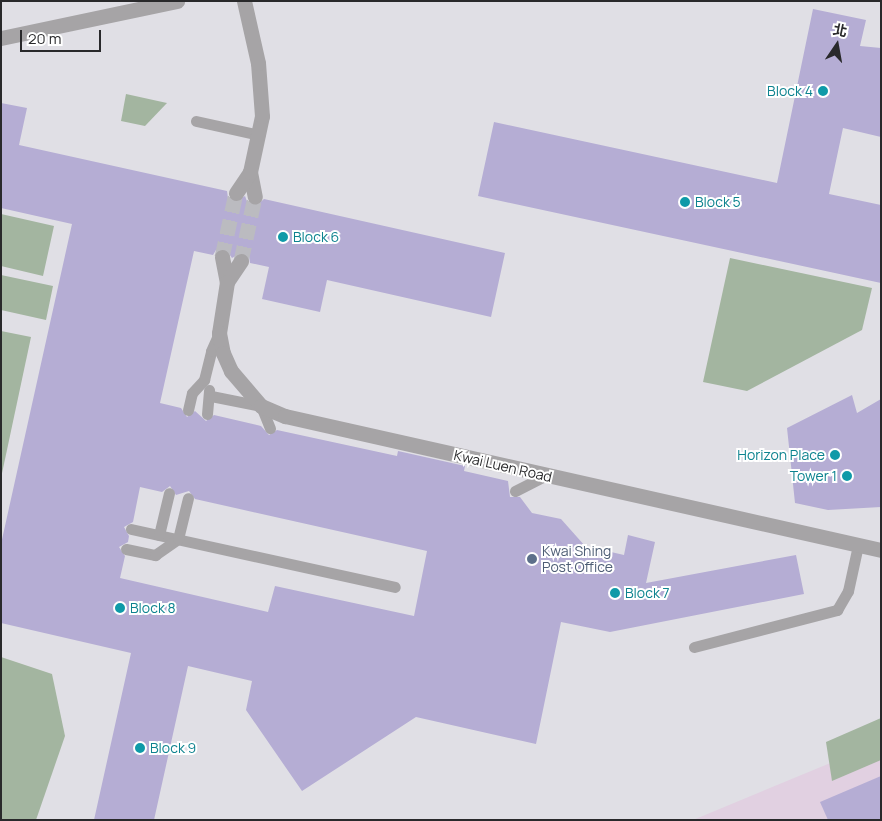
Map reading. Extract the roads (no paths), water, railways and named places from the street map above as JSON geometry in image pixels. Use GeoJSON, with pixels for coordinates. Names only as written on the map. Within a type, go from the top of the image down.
{"type":"FeatureCollection","features":[{"type":"Feature","properties":{"kind":"street"},"geometry":{"type":"LineString","coordinates":[[1,38],[177,1]]}},
{"type":"Feature","properties":{"kind":"street"},"geometry":{"type":"LineString","coordinates":[[236,193],[250,172],[258,135],[262,88],[244,1]]}},
{"type":"Feature","properties":{"kind":"street"},"geometry":{"type":"LineString","coordinates":[[250,172],[255,197]]}},
{"type":"Feature","properties":{"kind":"street","name":"Kwai Luen Road"},"geometry":{"type":"LineString","coordinates":[[222,257],[227,282]]}},
{"type":"Feature","properties":{"kind":"street","name":"Kwai Luen Road"},"geometry":{"type":"LineString","coordinates":[[241,261],[227,282],[220,310],[219,333],[223,353],[232,371],[261,406],[284,416],[881,550]]}},
{"type":"Feature","properties":{"kind":"lane"},"geometry":{"type":"LineString","coordinates":[[196,121],[258,135]]}},
{"type":"Feature","properties":{"kind":"lane"},"geometry":{"type":"LineString","coordinates":[[188,410],[192,392],[204,380],[211,351],[219,333]]}},
{"type":"Feature","properties":{"kind":"lane"},"geometry":{"type":"LineString","coordinates":[[204,380],[211,396],[207,414]]}},
{"type":"Feature","properties":{"kind":"lane"},"geometry":{"type":"LineString","coordinates":[[211,396],[261,406],[270,428]]}},
{"type":"Feature","properties":{"kind":"lane"},"geometry":{"type":"LineString","coordinates":[[515,491],[545,476]]}},
{"type":"Feature","properties":{"kind":"lane"},"geometry":{"type":"LineString","coordinates":[[159,536],[169,493]]}},
{"type":"Feature","properties":{"kind":"lane"},"geometry":{"type":"LineString","coordinates":[[126,549],[155,555],[178,539],[188,498]]}},
{"type":"Feature","properties":{"kind":"lane"},"geometry":{"type":"LineString","coordinates":[[131,530],[395,588]]}},
{"type":"Feature","properties":{"kind":"lane"},"geometry":{"type":"LineString","coordinates":[[694,647],[837,610],[848,591],[858,545]]}},
{"type":"Feature","properties":{"kind":"tunnel"},"geometry":{"type":"LineString","coordinates":[[222,257],[236,193]]}},
{"type":"Feature","properties":{"kind":"tunnel"},"geometry":{"type":"LineString","coordinates":[[241,261],[255,197]]}},
{"type":"Feature","properties":{"kind":"place","name":"Block 4"},"geometry":{"type":"Point","coordinates":[823,91]}},
{"type":"Feature","properties":{"kind":"place","name":"Block 5"},"geometry":{"type":"Point","coordinates":[685,202]}},
{"type":"Feature","properties":{"kind":"place","name":"Block 6"},"geometry":{"type":"Point","coordinates":[283,237]}},
{"type":"Feature","properties":{"kind":"place","name":"Horizon Place"},"geometry":{"type":"Point","coordinates":[835,455]}},
{"type":"Feature","properties":{"kind":"place","name":"Tower 1"},"geometry":{"type":"Point","coordinates":[847,476]}},
{"type":"Feature","properties":{"kind":"place","name":"Kwai Shing Post Office"},"geometry":{"type":"Point","coordinates":[532,559]}},
{"type":"Feature","properties":{"kind":"place","name":"Block 7"},"geometry":{"type":"Point","coordinates":[615,593]}},
{"type":"Feature","properties":{"kind":"place","name":"Block 8"},"geometry":{"type":"Point","coordinates":[120,608]}},
{"type":"Feature","properties":{"kind":"place","name":"Block 9"},"geometry":{"type":"Point","coordinates":[140,748]}}]}
